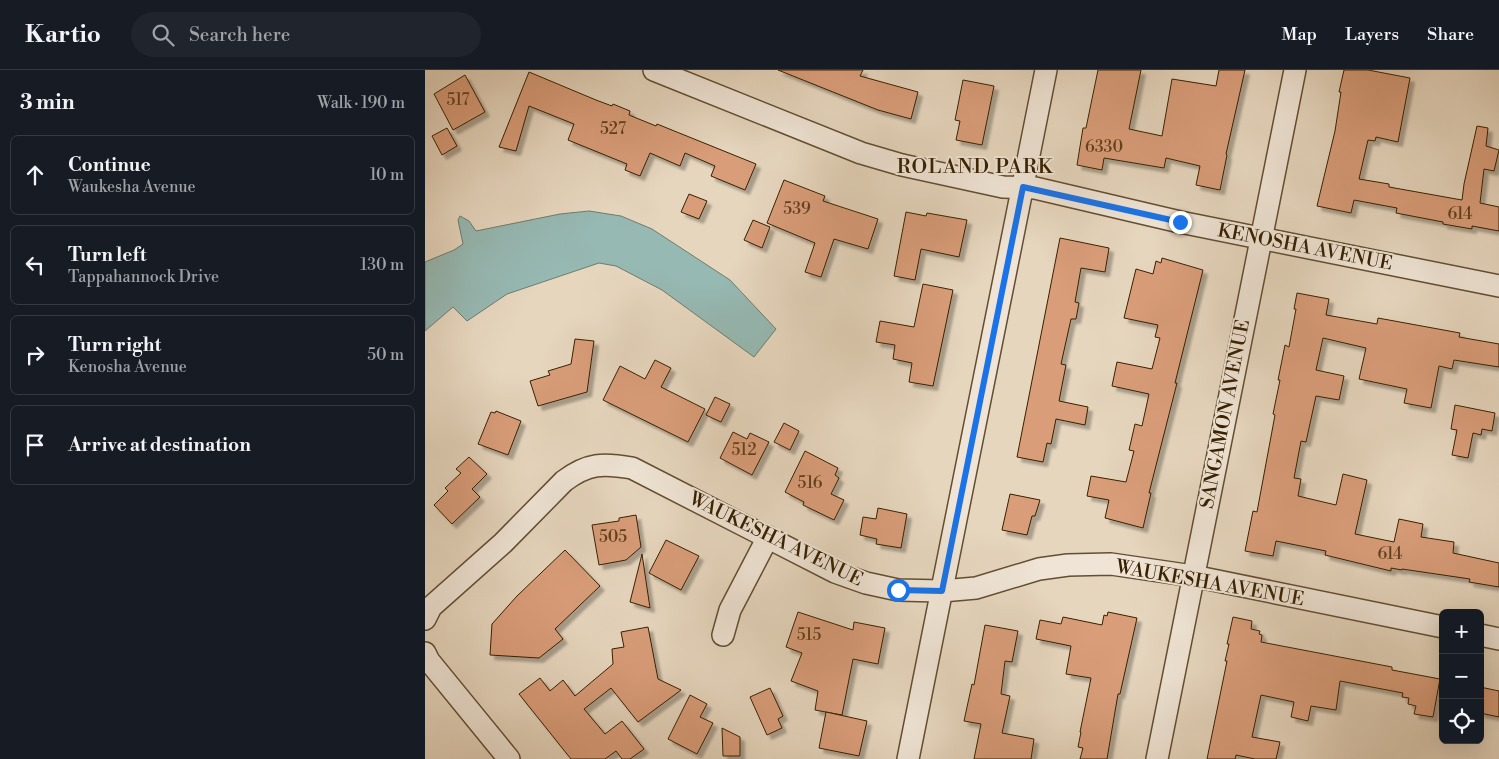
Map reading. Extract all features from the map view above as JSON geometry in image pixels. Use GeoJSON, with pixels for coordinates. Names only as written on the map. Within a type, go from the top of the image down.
{"type":"FeatureCollection","features":[{"type":"Feature","properties":{"kind":"street","name":"KENOSHA AVENUE"},"geometry":{"type":"LineString","coordinates":[[653,70],[861,153],[902,165],[1003,187],[1023,187],[1260,238],[1499,286]]}},
{"type":"Feature","properties":{"kind":"street"},"geometry":{"type":"LineString","coordinates":[[908,759],[1046,70]]}},
{"type":"Feature","properties":{"kind":"street","name":"SANGAMON AVENUE"},"geometry":{"type":"LineString","coordinates":[[1157,759],[1295,70]]}},
{"type":"Feature","properties":{"kind":"street","name":"WAUKESHA AVENUE"},"geometry":{"type":"LineString","coordinates":[[425,619],[431,607],[503,543],[564,481],[573,474],[586,469],[609,464],[632,468],[835,572],[866,583],[898,590],[942,591],[976,588],[1039,569],[1068,565],[1111,564],[1193,576],[1439,626]]}},
{"type":"Feature","properties":{"kind":"street"},"geometry":{"type":"LineString","coordinates":[[723,635],[730,610],[768,537]]}},
{"type":"Feature","properties":{"kind":"street"},"geometry":{"type":"LineString","coordinates":[[1484,636],[1499,639]]}},
{"type":"Feature","properties":{"kind":"street"},"geometry":{"type":"LineString","coordinates":[[425,653],[429,661],[509,759]]}},
{"type":"Feature","properties":{"kind":"water"},"geometry":{"type":"Polygon","coordinates":[[[589,211],[621,216],[652,229],[730,280],[776,329],[754,357],[662,290],[616,266],[599,263],[507,294],[467,321],[453,307],[425,331],[425,262],[454,250],[463,244],[458,220],[460,216],[469,221],[476,231],[560,214],[589,211]]]}},
{"type":"Feature","properties":{"kind":"building"},"geometry":{"type":"Polygon","coordinates":[[[778,70],[863,70],[860,76],[918,92],[911,119],[878,110],[778,70]]]}},
{"type":"Feature","properties":{"kind":"building"},"geometry":{"type":"Polygon","coordinates":[[[1098,70],[1141,70],[1129,129],[1162,136],[1172,79],[1216,86],[1219,70],[1245,70],[1220,190],[1196,185],[1200,166],[1166,158],[1164,168],[1104,158],[1102,170],[1077,165],[1083,128],[1086,128],[1098,70]]]}},
{"type":"Feature","properties":{"kind":"building"},"geometry":{"type":"Polygon","coordinates":[[[1344,70],[1368,70],[1410,78],[1398,142],[1376,137],[1375,141],[1368,140],[1359,179],[1389,184],[1389,187],[1462,200],[1477,126],[1488,128],[1486,146],[1499,150],[1494,171],[1484,169],[1480,203],[1499,207],[1499,231],[1472,226],[1472,229],[1443,224],[1443,222],[1396,213],[1397,208],[1354,200],[1351,213],[1317,206],[1335,131],[1341,92],[1339,92],[1344,70]]]}},
{"type":"Feature","properties":{"kind":"building"},"geometry":{"type":"Polygon","coordinates":[[[529,72],[596,100],[630,111],[629,115],[656,126],[657,124],[756,164],[745,190],[711,176],[715,166],[685,153],[680,166],[650,153],[640,176],[625,170],[627,164],[568,140],[574,124],[529,106],[516,151],[499,147],[529,72]]]}},
{"type":"Feature","properties":{"kind":"building"},"geometry":{"type":"Polygon","coordinates":[[[465,75],[485,112],[453,130],[434,94],[465,75]]]}},
{"type":"Feature","properties":{"kind":"building"},"geometry":{"type":"Polygon","coordinates":[[[963,80],[994,86],[982,145],[956,140],[960,121],[955,120],[963,80]]]}},
{"type":"Feature","properties":{"kind":"building"},"geometry":{"type":"Polygon","coordinates":[[[447,128],[457,146],[442,155],[432,136],[447,128]]]}},
{"type":"Feature","properties":{"kind":"building"},"geometry":{"type":"Polygon","coordinates":[[[784,180],[825,196],[823,201],[878,219],[868,249],[834,239],[821,277],[805,272],[815,243],[767,223],[784,180]]]}},
{"type":"Feature","properties":{"kind":"building"},"geometry":{"type":"Polygon","coordinates":[[[689,194],[707,201],[699,219],[681,212],[689,194]]]}},
{"type":"Feature","properties":{"kind":"building"},"geometry":{"type":"Polygon","coordinates":[[[906,212],[926,216],[927,213],[967,220],[959,257],[921,249],[915,280],[894,276],[906,212]]]}},
{"type":"Feature","properties":{"kind":"building"},"geometry":{"type":"Polygon","coordinates":[[[753,220],[770,227],[762,248],[744,240],[753,220]]]}},
{"type":"Feature","properties":{"kind":"building"},"geometry":{"type":"Polygon","coordinates":[[[1060,238],[1109,248],[1105,272],[1081,268],[1075,302],[1079,303],[1076,319],[1071,319],[1061,364],[1066,365],[1059,401],[1088,407],[1085,425],[1056,419],[1051,444],[1047,443],[1043,462],[1017,457],[1060,238]]]}},
{"type":"Feature","properties":{"kind":"building"},"geometry":{"type":"Polygon","coordinates":[[[1162,258],[1203,270],[1149,493],[1151,493],[1143,528],[1105,518],[1109,500],[1087,496],[1091,476],[1126,482],[1134,451],[1129,450],[1135,424],[1142,426],[1149,394],[1112,386],[1117,362],[1152,369],[1160,338],[1155,337],[1158,325],[1124,318],[1136,269],[1153,274],[1156,261],[1161,263],[1162,258]]]}},
{"type":"Feature","properties":{"kind":"building"},"geometry":{"type":"Polygon","coordinates":[[[923,284],[953,290],[933,386],[909,382],[912,363],[893,359],[895,345],[876,342],[880,321],[914,327],[923,284]]]}},
{"type":"Feature","properties":{"kind":"building"},"geometry":{"type":"Polygon","coordinates":[[[1297,293],[1329,299],[1326,315],[1377,324],[1378,318],[1460,333],[1459,337],[1499,344],[1499,367],[1454,360],[1452,369],[1439,366],[1431,408],[1404,403],[1407,389],[1359,379],[1366,348],[1323,338],[1316,370],[1344,376],[1339,400],[1316,396],[1306,442],[1301,441],[1294,478],[1301,479],[1298,496],[1336,505],[1343,474],[1367,480],[1355,534],[1394,542],[1399,519],[1423,524],[1421,537],[1454,542],[1453,553],[1499,563],[1499,587],[1469,582],[1470,579],[1402,569],[1391,568],[1391,571],[1325,555],[1326,551],[1276,541],[1273,556],[1245,551],[1253,511],[1257,512],[1275,415],[1273,414],[1280,380],[1278,380],[1285,345],[1289,347],[1297,293]]]}},
{"type":"Feature","properties":{"kind":"building"},"geometry":{"type":"Polygon","coordinates":[[[575,339],[594,341],[587,392],[538,406],[530,381],[550,375],[548,371],[571,364],[575,339]]]}},
{"type":"Feature","properties":{"kind":"building"},"geometry":{"type":"Polygon","coordinates":[[[655,360],[671,368],[661,387],[705,409],[688,442],[603,400],[620,366],[645,379],[655,360]]]}},
{"type":"Feature","properties":{"kind":"building"},"geometry":{"type":"Polygon","coordinates":[[[715,397],[730,404],[721,422],[706,415],[715,397]]]}},
{"type":"Feature","properties":{"kind":"building"},"geometry":{"type":"Polygon","coordinates":[[[1455,405],[1495,413],[1492,431],[1482,429],[1481,435],[1473,433],[1468,458],[1452,455],[1457,430],[1451,429],[1455,405]]]}},
{"type":"Feature","properties":{"kind":"building"},"geometry":{"type":"Polygon","coordinates":[[[496,411],[521,421],[508,455],[478,444],[491,412],[495,413],[496,411]]]}},
{"type":"Feature","properties":{"kind":"building"},"geometry":{"type":"Polygon","coordinates":[[[784,423],[799,431],[790,450],[774,442],[784,423]]]}},
{"type":"Feature","properties":{"kind":"building"},"geometry":{"type":"Polygon","coordinates":[[[733,432],[747,439],[750,433],[769,442],[752,475],[720,458],[733,432]]]}},
{"type":"Feature","properties":{"kind":"building"},"geometry":{"type":"Polygon","coordinates":[[[805,451],[838,468],[835,475],[839,478],[831,494],[844,500],[834,520],[803,505],[804,502],[785,492],[805,451]]]}},
{"type":"Feature","properties":{"kind":"building"},"geometry":{"type":"Polygon","coordinates":[[[469,457],[487,474],[472,489],[480,497],[452,524],[434,505],[448,491],[445,488],[461,473],[456,469],[469,457]]]}},
{"type":"Feature","properties":{"kind":"building"},"geometry":{"type":"Polygon","coordinates":[[[1010,494],[1040,500],[1035,516],[1032,516],[1027,535],[1002,530],[1010,494]]]}},
{"type":"Feature","properties":{"kind":"building"},"geometry":{"type":"Polygon","coordinates":[[[878,508],[907,514],[901,548],[876,544],[877,539],[860,535],[863,517],[876,519],[878,508]]]}},
{"type":"Feature","properties":{"kind":"building"},"geometry":{"type":"Polygon","coordinates":[[[636,515],[641,547],[626,560],[599,565],[592,525],[619,521],[619,518],[636,515]]]}},
{"type":"Feature","properties":{"kind":"building"},"geometry":{"type":"Polygon","coordinates":[[[666,540],[699,556],[681,590],[649,573],[666,540]]]}},
{"type":"Feature","properties":{"kind":"building"},"geometry":{"type":"Polygon","coordinates":[[[565,550],[600,586],[555,629],[563,639],[539,658],[490,655],[492,624],[517,596],[565,550]]]}},
{"type":"Feature","properties":{"kind":"building"},"geometry":{"type":"Polygon","coordinates":[[[642,554],[650,608],[630,602],[642,554]]]}},
{"type":"Feature","properties":{"kind":"building"},"geometry":{"type":"Polygon","coordinates":[[[798,612],[853,630],[854,622],[885,628],[878,664],[853,659],[842,715],[815,710],[818,691],[791,681],[802,653],[786,647],[798,612]]]}},
{"type":"Feature","properties":{"kind":"building"},"geometry":{"type":"Polygon","coordinates":[[[1108,612],[1137,618],[1120,694],[1118,694],[1107,759],[1080,759],[1083,748],[1078,747],[1080,732],[1091,678],[1066,674],[1071,646],[1036,639],[1040,620],[1061,624],[1063,617],[1102,625],[1104,615],[1107,616],[1108,612]]]}},
{"type":"Feature","properties":{"kind":"building"},"geometry":{"type":"Polygon","coordinates":[[[1233,617],[1252,621],[1251,629],[1260,631],[1259,634],[1262,635],[1261,642],[1392,667],[1392,670],[1439,679],[1433,717],[1414,714],[1416,706],[1408,704],[1409,698],[1402,697],[1403,693],[1340,681],[1336,710],[1311,706],[1308,721],[1291,717],[1294,702],[1261,695],[1252,737],[1280,742],[1276,759],[1255,759],[1236,755],[1235,759],[1207,759],[1227,661],[1225,661],[1229,644],[1227,644],[1233,617]]]}},
{"type":"Feature","properties":{"kind":"building"},"geometry":{"type":"Polygon","coordinates":[[[985,625],[1018,631],[1012,662],[1005,661],[1001,694],[1010,696],[1002,733],[1034,739],[1031,759],[974,759],[981,724],[964,721],[972,684],[974,685],[985,625]]]}},
{"type":"Feature","properties":{"kind":"building"},"geometry":{"type":"Polygon","coordinates":[[[648,627],[658,679],[681,690],[638,722],[611,688],[584,709],[605,734],[622,721],[644,749],[630,759],[622,759],[616,751],[605,759],[571,759],[519,694],[540,678],[550,691],[563,680],[575,696],[613,664],[612,649],[624,647],[621,632],[648,627]]]}},
{"type":"Feature","properties":{"kind":"building"},"geometry":{"type":"Polygon","coordinates":[[[770,688],[783,716],[778,719],[782,728],[767,735],[750,697],[770,688]]]}},
{"type":"Feature","properties":{"kind":"building"},"geometry":{"type":"Polygon","coordinates":[[[1484,688],[1499,691],[1499,717],[1484,714],[1484,688]]]}},
{"type":"Feature","properties":{"kind":"building"},"geometry":{"type":"Polygon","coordinates":[[[690,695],[707,704],[700,717],[713,723],[697,754],[668,739],[690,695]]]}},
{"type":"Feature","properties":{"kind":"building"},"geometry":{"type":"Polygon","coordinates":[[[826,712],[867,721],[859,756],[819,748],[826,712]]]}},
{"type":"Feature","properties":{"kind":"building"},"geometry":{"type":"Polygon","coordinates":[[[722,728],[740,737],[740,756],[723,756],[722,728]]]}},
{"type":"Feature","properties":{"kind":"district","name":"ROLAND PARK"},"geometry":{"type":"Point","coordinates":[975,167]}},
{"type":"Feature","properties":{"kind":"route"},"geometry":{"type":"LineString","coordinates":[[898,590],[942,591],[988,353],[1023,187],[1035,188],[1180,222]]}}]}
